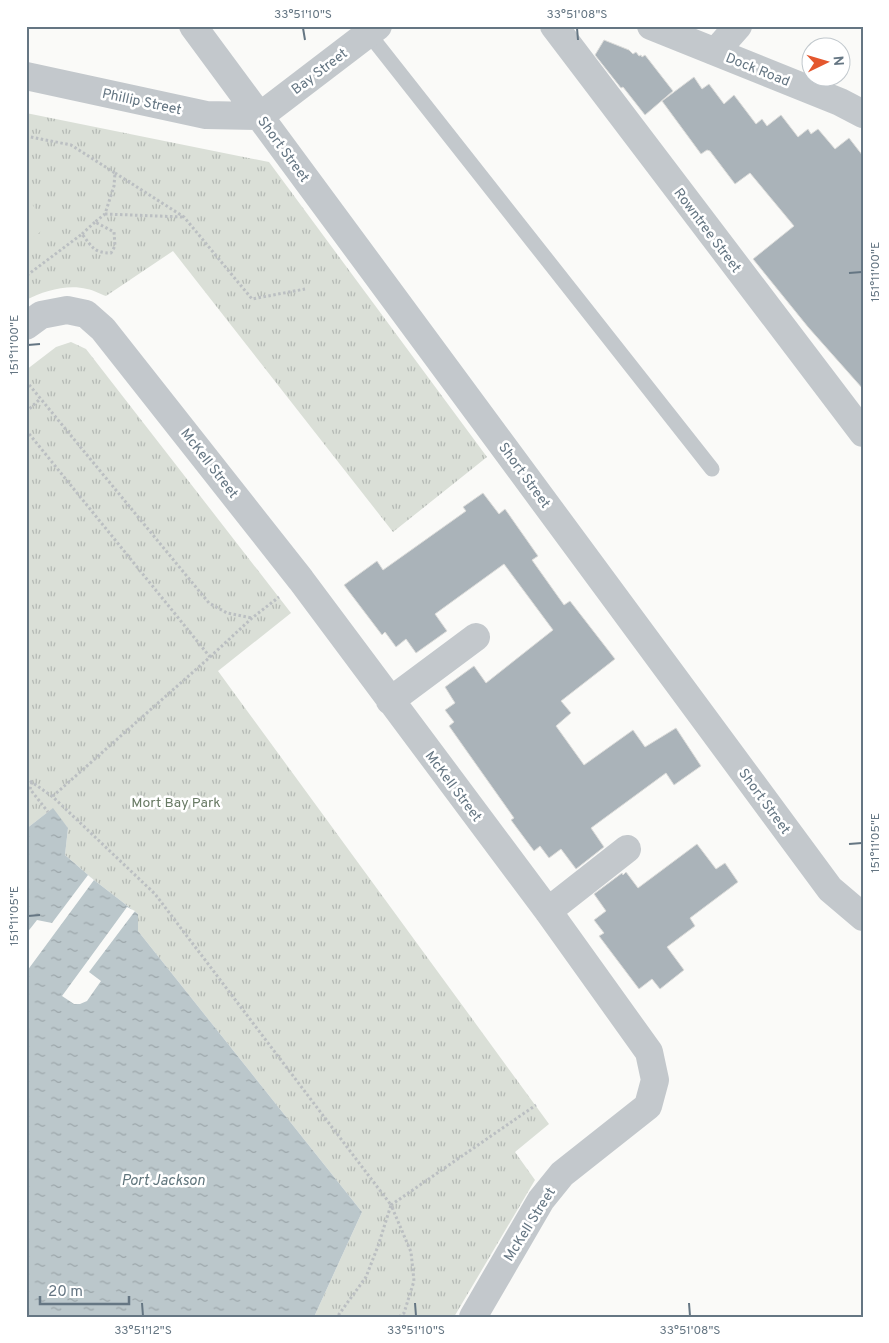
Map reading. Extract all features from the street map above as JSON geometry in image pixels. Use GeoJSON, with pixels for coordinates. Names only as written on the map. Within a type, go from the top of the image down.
{"type":"FeatureCollection","features":[{"type":"Feature","properties":{"kind":"street","name":"Short Street"},"geometry":{"type":"LineString","coordinates":[[193,26],[830,889],[863,918]]}},
{"type":"Feature","properties":{"kind":"street","name":"Dock Road"},"geometry":{"type":"LineString","coordinates":[[651,26],[840,102],[863,114]]}},
{"type":"Feature","properties":{"kind":"street"},"geometry":{"type":"LineString","coordinates":[[716,51],[738,26]]}},
{"type":"Feature","properties":{"kind":"street","name":"Rowntree Street"},"geometry":{"type":"LineString","coordinates":[[558,28],[863,433]]}},
{"type":"Feature","properties":{"kind":"street","name":"Bay Street"},"geometry":{"type":"LineString","coordinates":[[260,116],[374,30]]}},
{"type":"Feature","properties":{"kind":"street","name":"Phillip Street"},"geometry":{"type":"LineString","coordinates":[[26,76],[206,115],[260,116]]}},
{"type":"Feature","properties":{"kind":"street","name":"McKell Street"},"geometry":{"type":"LineString","coordinates":[[26,326],[41,315],[67,310],[86,314],[103,329],[301,580],[548,911],[648,1052],[655,1080],[648,1106],[562,1174],[546,1193],[473,1317]]}},
{"type":"Feature","properties":{"kind":"street"},"geometry":{"type":"LineString","coordinates":[[390,701],[476,637]]}},
{"type":"Feature","properties":{"kind":"street"},"geometry":{"type":"LineString","coordinates":[[548,911],[627,848]]}},
{"type":"Feature","properties":{"kind":"lane"},"geometry":{"type":"LineString","coordinates":[[374,30],[712,469]]}},
{"type":"Feature","properties":{"kind":"path"},"geometry":{"type":"LineString","coordinates":[[26,136],[71,145],[184,217],[252,299],[305,289]]}},
{"type":"Feature","properties":{"kind":"path"},"geometry":{"type":"LineString","coordinates":[[26,276],[82,234],[105,214],[114,186],[115,173]]}},
{"type":"Feature","properties":{"kind":"path"},"geometry":{"type":"LineString","coordinates":[[105,214],[184,217]]}},
{"type":"Feature","properties":{"kind":"path"},"geometry":{"type":"LineString","coordinates":[[82,234],[94,250],[101,253],[111,253],[115,246],[114,232],[95,222]]}},
{"type":"Feature","properties":{"kind":"path"},"geometry":{"type":"LineString","coordinates":[[26,381],[209,602],[227,613],[252,618]]}},
{"type":"Feature","properties":{"kind":"path"},"geometry":{"type":"LineString","coordinates":[[26,412],[40,399]]}},
{"type":"Feature","properties":{"kind":"path"},"geometry":{"type":"LineString","coordinates":[[26,430],[210,658]]}},
{"type":"Feature","properties":{"kind":"path"},"geometry":{"type":"LineString","coordinates":[[53,796],[210,658],[252,618],[301,580]]}},
{"type":"Feature","properties":{"kind":"path"},"geometry":{"type":"LineString","coordinates":[[26,778],[53,796],[155,894],[391,1205],[411,1252],[414,1281],[404,1312],[399,1317]]}},
{"type":"Feature","properties":{"kind":"path"},"geometry":{"type":"LineString","coordinates":[[32,782],[30,789],[48,812]]}},
{"type":"Feature","properties":{"kind":"path"},"geometry":{"type":"LineString","coordinates":[[337,1317],[366,1277],[391,1205],[536,1106]]}},
{"type":"Feature","properties":{"kind":"green space"},"geometry":{"type":"Polygon","coordinates":[[[26,113],[269,162],[487,457],[393,532],[173,251],[106,296],[90,290],[72,287],[48,291],[26,300],[26,113]]]}},
{"type":"Feature","properties":{"kind":"green space"},"geometry":{"type":"Polygon","coordinates":[[[26,196],[48,226],[26,243],[26,196]]]}},
{"type":"Feature","properties":{"kind":"green space","name":"Mort Bay Park"},"geometry":{"type":"Polygon","coordinates":[[[71,342],[86,349],[291,613],[218,671],[549,1124],[515,1152],[535,1180],[454,1317],[314,1317],[362,1212],[138,931],[138,914],[65,855],[68,828],[52,809],[26,829],[26,370],[56,347],[71,342]]]}},
{"type":"Feature","properties":{"kind":"water","name":"Port Jackson"},"geometry":{"type":"Polygon","coordinates":[[[53,808],[68,828],[65,855],[138,914],[138,931],[362,1212],[314,1317],[26,1317],[26,829],[53,808]]]}},
{"type":"Feature","properties":{"kind":"pier"},"geometry":{"type":"Polygon","coordinates":[[[88,875],[94,880],[27,971],[26,934],[37,920],[52,923],[88,875]]]}},
{"type":"Feature","properties":{"kind":"pier"},"geometry":{"type":"Polygon","coordinates":[[[127,907],[135,911],[89,972],[101,981],[87,1001],[74,1004],[62,996],[127,907]]]}},
{"type":"Feature","properties":{"kind":"building"},"geometry":{"type":"Polygon","coordinates":[[[604,40],[629,50],[633,54],[636,52],[642,57],[645,55],[673,91],[645,115],[595,55],[604,40]]]}},
{"type":"Feature","properties":{"kind":"building"},"geometry":{"type":"Polygon","coordinates":[[[694,77],[702,89],[709,84],[724,104],[734,95],[756,124],[762,119],[767,126],[781,115],[798,137],[808,129],[811,134],[818,129],[835,149],[849,138],[863,156],[863,389],[808,327],[753,259],[794,226],[750,173],[735,184],[710,151],[707,150],[701,154],[662,101],[694,77]]]}},
{"type":"Feature","properties":{"kind":"building"},"geometry":{"type":"Polygon","coordinates":[[[483,493],[499,514],[505,509],[538,556],[532,560],[564,605],[570,601],[615,659],[561,701],[571,713],[556,726],[584,765],[633,730],[645,747],[676,728],[701,766],[674,785],[666,773],[591,828],[604,847],[576,869],[561,849],[549,858],[540,846],[534,851],[511,820],[514,818],[449,726],[454,722],[445,710],[455,703],[445,687],[474,666],[486,683],[553,630],[504,564],[435,614],[447,631],[416,653],[406,639],[396,647],[385,632],[382,635],[344,585],[377,561],[383,570],[466,511],[463,507],[483,493]]]}},
{"type":"Feature","properties":{"kind":"building"},"geometry":{"type":"Polygon","coordinates":[[[697,844],[716,869],[725,863],[738,882],[690,918],[695,926],[667,947],[684,970],[660,989],[652,979],[639,989],[599,936],[604,933],[594,920],[606,911],[594,894],[626,872],[638,888],[697,844]]]}}]}
